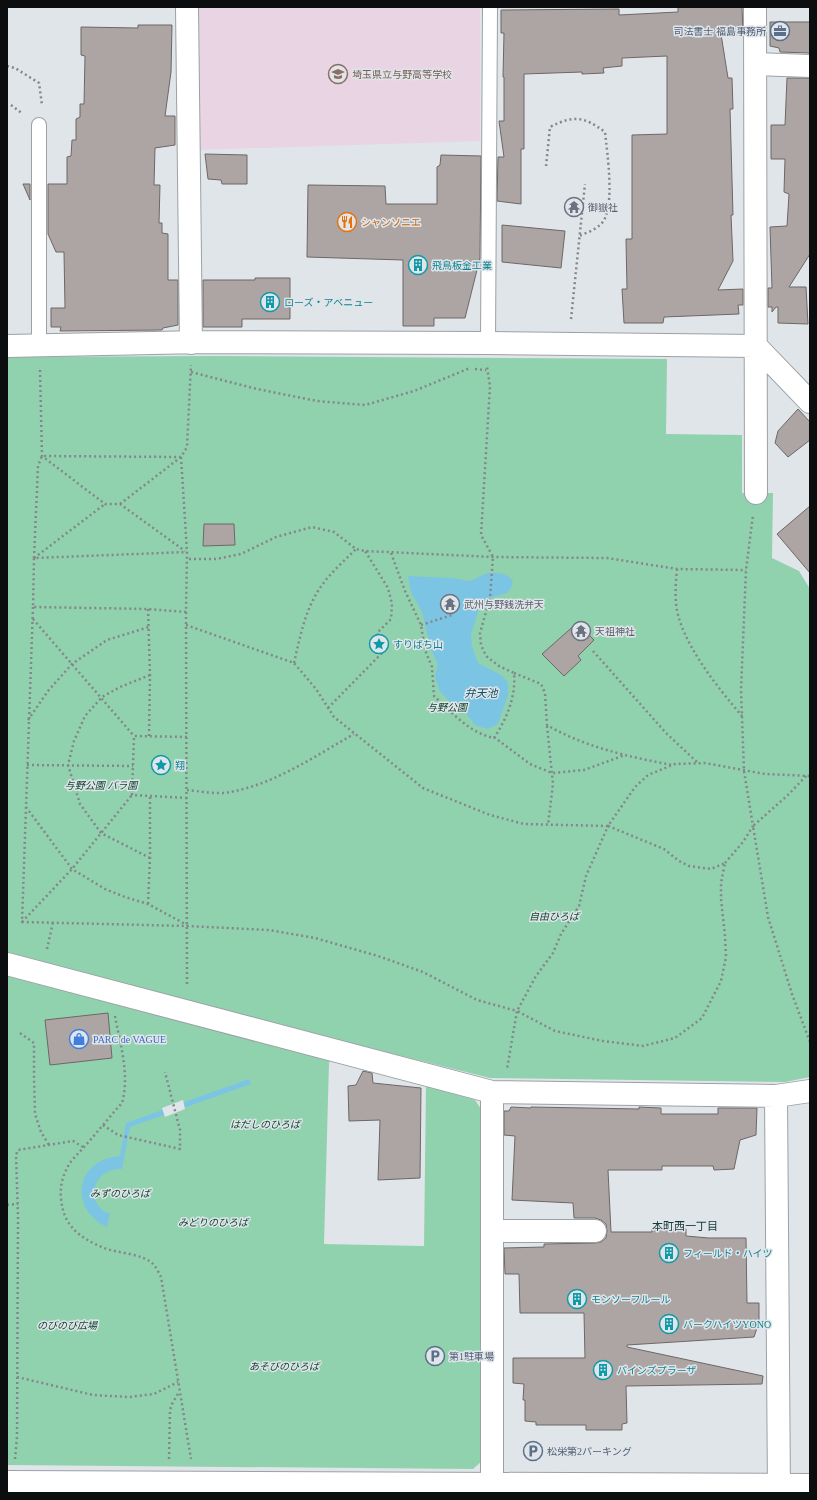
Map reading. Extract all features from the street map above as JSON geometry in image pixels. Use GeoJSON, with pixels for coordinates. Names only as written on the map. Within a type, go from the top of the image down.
{"type":"FeatureCollection","features":[{"type":"Feature","properties":{"kind":"street"},"geometry":{"type":"LineString","coordinates":[[187,7],[191,343]]}},
{"type":"Feature","properties":{"kind":"street"},"geometry":{"type":"LineString","coordinates":[[755,7],[756,493]]}},
{"type":"Feature","properties":{"kind":"street"},"geometry":{"type":"LineString","coordinates":[[756,64],[810,66]]}},
{"type":"Feature","properties":{"kind":"street"},"geometry":{"type":"LineString","coordinates":[[7,346],[191,343],[488,343],[756,346],[810,402]]}},
{"type":"Feature","properties":{"kind":"street"},"geometry":{"type":"LineString","coordinates":[[7,964],[492,1092],[776,1096],[810,1091]]}},
{"type":"Feature","properties":{"kind":"street"},"geometry":{"type":"LineString","coordinates":[[492,1092],[493,1489]]}},
{"type":"Feature","properties":{"kind":"street"},"geometry":{"type":"LineString","coordinates":[[776,1096],[779,1489]]}},
{"type":"Feature","properties":{"kind":"street"},"geometry":{"type":"LineString","coordinates":[[492,1231],[595,1231]]}},
{"type":"Feature","properties":{"kind":"street"},"geometry":{"type":"LineString","coordinates":[[7,1482],[60,1488],[779,1489],[810,1485]]}},
{"type":"Feature","properties":{"kind":"lane"},"geometry":{"type":"LineString","coordinates":[[488,343],[490,7]]}},
{"type":"Feature","properties":{"kind":"lane"},"geometry":{"type":"LineString","coordinates":[[38,125],[39,345]]}},
{"type":"Feature","properties":{"kind":"path"},"geometry":{"type":"LineString","coordinates":[[7,66],[15,68],[40,83],[43,102],[38,125]]}},
{"type":"Feature","properties":{"kind":"path"},"geometry":{"type":"LineString","coordinates":[[11,105],[23,114]]}},
{"type":"Feature","properties":{"kind":"path"},"geometry":{"type":"LineString","coordinates":[[546,166],[550,127],[576,118],[592,122],[605,132],[609,174],[608,211],[602,224],[594,230],[579,236]]}},
{"type":"Feature","properties":{"kind":"path"},"geometry":{"type":"LineString","coordinates":[[568,344],[585,184]]}},
{"type":"Feature","properties":{"kind":"path"},"geometry":{"type":"LineString","coordinates":[[120,504],[181,457],[187,447],[191,343]]}},
{"type":"Feature","properties":{"kind":"path"},"geometry":{"type":"LineString","coordinates":[[488,343],[486,370],[490,386],[481,534],[493,557],[490,598],[480,633],[481,645],[486,656],[499,666],[541,684],[545,693],[553,784],[548,825]]}},
{"type":"Feature","properties":{"kind":"path"},"geometry":{"type":"LineString","coordinates":[[22,922],[34,558],[38,466],[42,456],[39,345]]}},
{"type":"Feature","properties":{"kind":"path"},"geometry":{"type":"LineString","coordinates":[[191,372],[257,389],[317,401],[364,405],[414,391],[470,368],[486,370]]}},
{"type":"Feature","properties":{"kind":"path"},"geometry":{"type":"LineString","coordinates":[[42,456],[181,457]]}},
{"type":"Feature","properties":{"kind":"path"},"geometry":{"type":"LineString","coordinates":[[42,456],[105,504]]}},
{"type":"Feature","properties":{"kind":"path"},"geometry":{"type":"LineString","coordinates":[[181,457],[186,552],[188,980]]}},
{"type":"Feature","properties":{"kind":"path"},"geometry":{"type":"LineString","coordinates":[[756,493],[746,570],[741,690],[744,771],[768,918],[792,994],[810,1042]]}},
{"type":"Feature","properties":{"kind":"path"},"geometry":{"type":"LineString","coordinates":[[34,558],[105,504],[120,504],[186,552]]}},
{"type":"Feature","properties":{"kind":"path"},"geometry":{"type":"LineString","coordinates":[[189,559],[216,559],[241,554],[276,537],[312,527],[334,532],[356,549],[391,553],[493,557],[607,558],[676,569],[746,570]]}},
{"type":"Feature","properties":{"kind":"path"},"geometry":{"type":"LineString","coordinates":[[294,663],[300,634],[309,609],[320,587],[356,549]]}},
{"type":"Feature","properties":{"kind":"path"},"geometry":{"type":"LineString","coordinates":[[328,708],[382,653],[377,633],[391,619],[392,604],[388,588],[365,550]]}},
{"type":"Feature","properties":{"kind":"path"},"geometry":{"type":"LineString","coordinates":[[34,558],[186,552]]}},
{"type":"Feature","properties":{"kind":"path"},"geometry":{"type":"LineString","coordinates":[[391,553],[405,591],[423,625],[425,650],[432,667],[434,696],[469,728],[483,736],[494,737],[530,764],[552,773],[584,770],[626,755]]}},
{"type":"Feature","properties":{"kind":"path"},"geometry":{"type":"LineString","coordinates":[[676,569],[676,603],[680,624],[699,660],[727,699],[742,716]]}},
{"type":"Feature","properties":{"kind":"path"},"geometry":{"type":"LineString","coordinates":[[33,607],[148,609],[186,612]]}},
{"type":"Feature","properties":{"kind":"path"},"geometry":{"type":"LineString","coordinates":[[423,625],[452,615],[451,608]]}},
{"type":"Feature","properties":{"kind":"path"},"geometry":{"type":"LineString","coordinates":[[148,609],[150,676],[149,736]]}},
{"type":"Feature","properties":{"kind":"path"},"geometry":{"type":"LineString","coordinates":[[22,922],[72,869],[132,795],[134,736],[102,697],[33,619]]}},
{"type":"Feature","properties":{"kind":"path"},"geometry":{"type":"LineString","coordinates":[[186,625],[294,663],[316,689],[334,717],[423,788],[496,817],[524,824],[608,826],[664,849],[679,861],[689,866],[711,869],[725,863],[743,842],[753,826],[808,776]]}},
{"type":"Feature","properties":{"kind":"path"},"geometry":{"type":"LineString","coordinates":[[28,720],[48,691],[72,664],[107,640],[149,627]]}},
{"type":"Feature","properties":{"kind":"path"},"geometry":{"type":"LineString","coordinates":[[593,651],[666,733],[698,764]]}},
{"type":"Feature","properties":{"kind":"path"},"geometry":{"type":"LineString","coordinates":[[494,737],[504,724],[512,698],[515,682],[514,673]]}},
{"type":"Feature","properties":{"kind":"path"},"geometry":{"type":"LineString","coordinates":[[150,676],[120,687],[102,697],[85,716],[74,741],[68,765],[80,804],[101,833],[150,858]]}},
{"type":"Feature","properties":{"kind":"path"},"geometry":{"type":"LineString","coordinates":[[547,725],[556,731],[587,744],[626,755],[672,765],[705,764],[764,774],[808,776]]}},
{"type":"Feature","properties":{"kind":"path"},"geometry":{"type":"LineString","coordinates":[[187,790],[228,793],[255,786],[288,772],[354,734]]}},
{"type":"Feature","properties":{"kind":"path"},"geometry":{"type":"LineString","coordinates":[[134,736],[187,737]]}},
{"type":"Feature","properties":{"kind":"path"},"geometry":{"type":"LineString","coordinates":[[27,765],[133,766]]}},
{"type":"Feature","properties":{"kind":"path"},"geometry":{"type":"LineString","coordinates":[[509,1054],[517,1011],[536,976],[554,953],[561,934],[579,906],[586,876],[608,826],[636,787],[648,775],[672,765]]}},
{"type":"Feature","properties":{"kind":"path"},"geometry":{"type":"LineString","coordinates":[[132,795],[187,798]]}},
{"type":"Feature","properties":{"kind":"path"},"geometry":{"type":"LineString","coordinates":[[148,904],[150,796]]}},
{"type":"Feature","properties":{"kind":"path"},"geometry":{"type":"LineString","coordinates":[[26,807],[72,869],[105,889],[148,904],[187,926]]}},
{"type":"Feature","properties":{"kind":"path"},"geometry":{"type":"LineString","coordinates":[[22,922],[187,926],[269,930],[315,938],[378,956],[423,972],[477,1000],[517,1011],[555,1031],[603,1041],[643,1046],[675,1038],[702,1018],[721,980],[726,957],[721,899],[721,883],[725,863]]}},
{"type":"Feature","properties":{"kind":"path"},"geometry":{"type":"LineString","coordinates":[[111,992],[124,1070],[125,1093],[122,1103],[77,1154],[67,1168],[62,1179],[60,1190],[64,1216],[80,1235],[92,1242],[117,1252],[141,1256],[153,1264],[161,1277],[190,1457]]}},
{"type":"Feature","properties":{"kind":"path"},"geometry":{"type":"LineString","coordinates":[[20,1033],[34,1043],[35,1114],[49,1145]]}},
{"type":"Feature","properties":{"kind":"path"},"geometry":{"type":"LineString","coordinates":[[103,1125],[115,1133],[123,1136],[180,1149],[180,1130],[165,1072]]}},
{"type":"Feature","properties":{"kind":"path"},"geometry":{"type":"LineString","coordinates":[[15,1461],[17,1437],[18,1204],[16,1155],[18,1150],[73,1141],[83,1148]]}},
{"type":"Feature","properties":{"kind":"path"},"geometry":{"type":"LineString","coordinates":[[7,1205],[18,1204]]}},
{"type":"Feature","properties":{"kind":"path"},"geometry":{"type":"LineString","coordinates":[[17,1377],[93,1395],[122,1396],[154,1394],[178,1382]]}},
{"type":"Feature","properties":{"kind":"path"},"geometry":{"type":"LineString","coordinates":[[169,1462],[170,1410],[179,1392]]}},
{"type":"Feature","properties":{"kind":"shaded area","name":"埼玉県立与野高等学校"},"geometry":{"type":"Polygon","coordinates":[[[197,7],[480,7],[480,141],[197,150],[197,7]]]}},
{"type":"Feature","properties":{"kind":"green space","name":"与野公園"},"geometry":{"type":"Polygon","coordinates":[[[211,356],[667,359],[666,434],[742,435],[742,493],[773,493],[772,558],[799,571],[810,589],[810,1077],[785,1082],[490,1078],[341,1041],[329,1063],[324,1244],[424,1246],[426,1085],[475,1100],[481,1109],[482,1461],[473,1469],[7,1465],[7,357],[211,356]]]}},
{"type":"Feature","properties":{"kind":"water","name":"弁天池"},"geometry":{"type":"Polygon","coordinates":[[[487,573],[498,573],[510,578],[513,581],[511,588],[507,593],[487,599],[480,605],[471,635],[472,647],[478,663],[501,675],[508,682],[508,695],[498,724],[487,729],[475,725],[465,712],[449,701],[439,690],[435,676],[438,665],[431,649],[422,612],[411,592],[408,576],[452,578],[470,581],[487,573]]]}},
{"type":"Feature","properties":{"kind":"water"},"geometry":{"type":"Polygon","coordinates":[[[249,1079],[251,1084],[130,1127],[122,1169],[112,1170],[104,1174],[98,1180],[95,1187],[94,1195],[96,1202],[102,1209],[110,1214],[107,1227],[94,1219],[86,1208],[82,1197],[82,1186],[86,1175],[94,1166],[105,1159],[120,1156],[126,1123],[249,1079]]]}},
{"type":"Feature","properties":{"kind":"pier"},"geometry":{"type":"Polygon","coordinates":[[[183,1100],[185,1109],[165,1117],[162,1108],[183,1100]]]}},
{"type":"Feature","properties":{"kind":"building"},"geometry":{"type":"Polygon","coordinates":[[[678,7],[742,7],[743,35],[721,34],[728,78],[732,78],[733,109],[730,109],[733,261],[718,290],[743,289],[743,305],[738,305],[739,314],[664,317],[663,323],[624,323],[622,289],[627,289],[626,239],[632,239],[632,135],[667,134],[667,56],[622,58],[622,66],[603,68],[604,73],[582,74],[582,72],[524,74],[524,149],[521,149],[521,204],[497,201],[498,157],[504,157],[499,121],[504,121],[504,33],[501,33],[501,10],[619,9],[619,15],[678,12],[678,7]]]}},
{"type":"Feature","properties":{"kind":"building"},"geometry":{"type":"Polygon","coordinates":[[[770,22],[810,22],[810,53],[780,52],[779,48],[770,46],[770,22]]]}},
{"type":"Feature","properties":{"kind":"building"},"geometry":{"type":"Polygon","coordinates":[[[138,25],[172,25],[171,72],[165,116],[175,116],[175,145],[155,148],[154,185],[160,185],[159,223],[162,223],[162,233],[168,234],[168,280],[178,280],[178,325],[163,328],[162,330],[60,331],[61,327],[51,327],[51,308],[65,308],[64,252],[56,252],[48,234],[48,184],[67,184],[67,157],[71,156],[72,140],[76,140],[76,119],[80,117],[80,104],[84,104],[85,56],[81,55],[81,27],[138,28],[138,25]]]}},
{"type":"Feature","properties":{"kind":"building"},"geometry":{"type":"Polygon","coordinates":[[[787,78],[810,78],[810,254],[789,287],[806,287],[808,324],[778,323],[778,307],[776,307],[772,312],[772,307],[768,307],[768,288],[772,288],[770,227],[787,226],[789,194],[784,192],[785,159],[771,159],[771,125],[785,125],[787,78]]]}},
{"type":"Feature","properties":{"kind":"building"},"geometry":{"type":"Polygon","coordinates":[[[205,154],[247,155],[247,184],[222,184],[221,180],[208,179],[205,154]]]}},
{"type":"Feature","properties":{"kind":"building"},"geometry":{"type":"Polygon","coordinates":[[[441,155],[481,156],[480,258],[465,318],[434,318],[434,326],[403,326],[403,260],[307,257],[308,185],[385,186],[386,204],[437,204],[437,167],[440,165],[441,155]]]}},
{"type":"Feature","properties":{"kind":"building"},"geometry":{"type":"Polygon","coordinates":[[[23,184],[30,184],[30,200],[23,184]]]}},
{"type":"Feature","properties":{"kind":"building"},"geometry":{"type":"Polygon","coordinates":[[[502,225],[565,231],[561,268],[502,262],[502,225]]]}},
{"type":"Feature","properties":{"kind":"building"},"geometry":{"type":"Polygon","coordinates":[[[255,278],[290,278],[290,319],[242,319],[242,327],[203,327],[203,280],[255,280],[255,278]]]}},
{"type":"Feature","properties":{"kind":"building"},"geometry":{"type":"Polygon","coordinates":[[[798,409],[810,422],[810,440],[788,457],[775,443],[778,431],[798,409]]]}},
{"type":"Feature","properties":{"kind":"building"},"geometry":{"type":"Polygon","coordinates":[[[810,506],[810,573],[777,534],[810,506]]]}},
{"type":"Feature","properties":{"kind":"building"},"geometry":{"type":"Polygon","coordinates":[[[204,524],[234,524],[235,545],[203,546],[204,524]]]}},
{"type":"Feature","properties":{"kind":"building"},"geometry":{"type":"Polygon","coordinates":[[[577,623],[594,640],[578,656],[581,660],[564,676],[542,654],[577,623]]]}},
{"type":"Feature","properties":{"kind":"building","name":"PARC de VAGUE"},"geometry":{"type":"Polygon","coordinates":[[[108,1013],[112,1058],[50,1065],[45,1020],[108,1013]]]}},
{"type":"Feature","properties":{"kind":"building"},"geometry":{"type":"Polygon","coordinates":[[[363,1071],[372,1073],[373,1083],[421,1088],[420,1178],[378,1180],[380,1120],[349,1121],[348,1086],[356,1085],[363,1071]]]}},
{"type":"Feature","properties":{"kind":"building"},"geometry":{"type":"Polygon","coordinates":[[[511,1107],[661,1108],[661,1114],[718,1114],[718,1108],[757,1108],[756,1135],[740,1140],[734,1169],[714,1170],[713,1166],[662,1166],[662,1170],[608,1170],[611,1232],[652,1232],[652,1229],[686,1229],[686,1236],[709,1238],[746,1238],[747,1303],[759,1303],[759,1322],[754,1337],[627,1345],[627,1347],[763,1376],[762,1384],[626,1386],[627,1423],[622,1424],[622,1430],[586,1430],[586,1425],[536,1425],[536,1422],[525,1421],[525,1400],[523,1400],[524,1384],[513,1383],[513,1358],[585,1358],[584,1313],[520,1313],[519,1274],[505,1274],[504,1248],[544,1247],[544,1244],[595,1243],[601,1242],[606,1238],[607,1231],[606,1224],[601,1220],[595,1218],[574,1218],[573,1203],[512,1200],[515,1136],[504,1135],[504,1111],[509,1111],[511,1107]]]}},
{"type":"Feature","properties":{"kind":"place","name":"司法書士 福島事務所"},"geometry":{"type":"Point","coordinates":[780,31]}},
{"type":"Feature","properties":{"kind":"place","name":"埼玉県立与野高等学校"},"geometry":{"type":"Point","coordinates":[338,74]}},
{"type":"Feature","properties":{"kind":"place","name":"御嶽社"},"geometry":{"type":"Point","coordinates":[574,207]}},
{"type":"Feature","properties":{"kind":"place","name":"シャンソニエ"},"geometry":{"type":"Point","coordinates":[347,222]}},
{"type":"Feature","properties":{"kind":"place","name":"飛鳥板金工業"},"geometry":{"type":"Point","coordinates":[418,265]}},
{"type":"Feature","properties":{"kind":"place","name":"ローズ・アベニュー"},"geometry":{"type":"Point","coordinates":[270,302]}},
{"type":"Feature","properties":{"kind":"place","name":"武州与野銭洗弁天"},"geometry":{"type":"Point","coordinates":[450,604]}},
{"type":"Feature","properties":{"kind":"place","name":"天祖神社"},"geometry":{"type":"Point","coordinates":[581,631]}},
{"type":"Feature","properties":{"kind":"place","name":"すりばち山"},"geometry":{"type":"Point","coordinates":[379,644]}},
{"type":"Feature","properties":{"kind":"place","name":"翔"},"geometry":{"type":"Point","coordinates":[161,765]}},
{"type":"Feature","properties":{"kind":"place","name":"PARC de VAGUE"},"geometry":{"type":"Point","coordinates":[79,1039]}},
{"type":"Feature","properties":{"kind":"place","name":"フィールド・ハイツ"},"geometry":{"type":"Point","coordinates":[669,1253]}},
{"type":"Feature","properties":{"kind":"place","name":"モンソーフルール"},"geometry":{"type":"Point","coordinates":[577,1299]}},
{"type":"Feature","properties":{"kind":"place","name":"パークハイツYONO"},"geometry":{"type":"Point","coordinates":[669,1324]}},
{"type":"Feature","properties":{"kind":"place","name":"第1駐車場"},"geometry":{"type":"Point","coordinates":[435,1356]}},
{"type":"Feature","properties":{"kind":"place","name":"パインズプラーザ"},"geometry":{"type":"Point","coordinates":[603,1370]}},
{"type":"Feature","properties":{"kind":"place","name":"松栄第2パーキング"},"geometry":{"type":"Point","coordinates":[533,1451]}},
{"type":"Feature","properties":{"kind":"district","name":"本町西一丁目"},"geometry":{"type":"Point","coordinates":[685,1226]}},
{"type":"Feature","properties":{"kind":"park label","name":"与野公園 バラ園"},"geometry":{"type":"Point","coordinates":[101,785]}},
{"type":"Feature","properties":{"kind":"park label","name":"自由ひろば"},"geometry":{"type":"Point","coordinates":[554,916]}},
{"type":"Feature","properties":{"kind":"park label","name":"はだしのひろば"},"geometry":{"type":"Point","coordinates":[265,1124]}},
{"type":"Feature","properties":{"kind":"park label","name":"みずのひろば"},"geometry":{"type":"Point","coordinates":[120,1193]}},
{"type":"Feature","properties":{"kind":"park label","name":"みどりのひろば"},"geometry":{"type":"Point","coordinates":[213,1222]}},
{"type":"Feature","properties":{"kind":"park label","name":"のびのび広場"},"geometry":{"type":"Point","coordinates":[67,1325]}},
{"type":"Feature","properties":{"kind":"park label","name":"あそびのひろば"},"geometry":{"type":"Point","coordinates":[284,1366]}}]}
